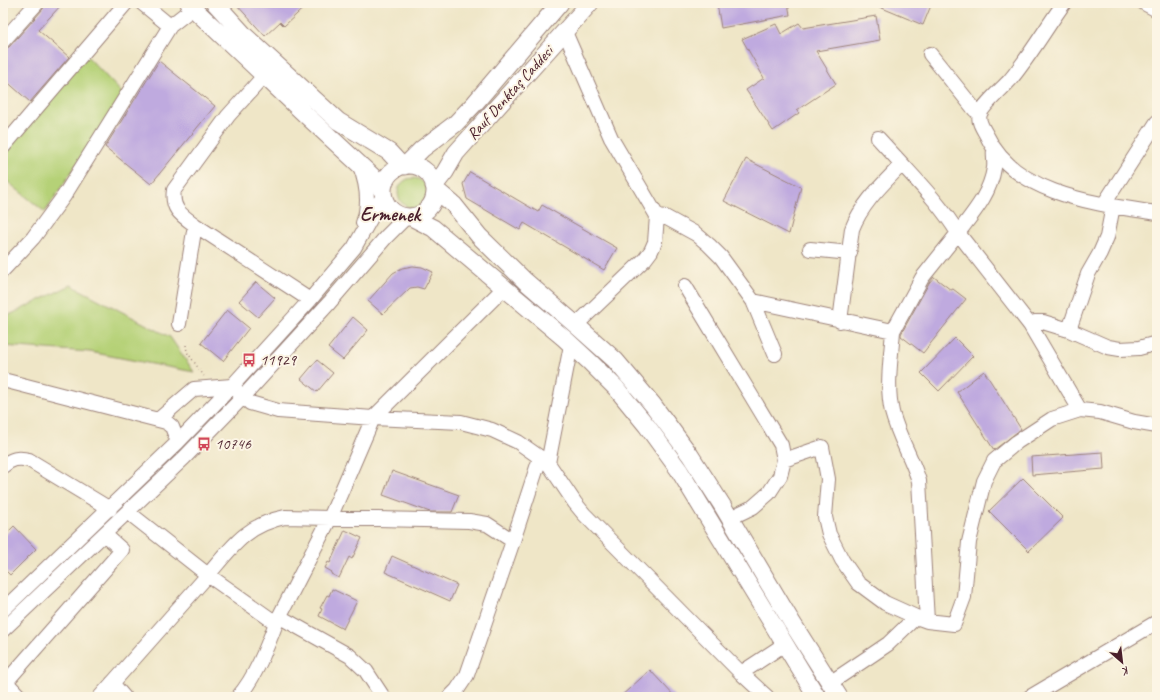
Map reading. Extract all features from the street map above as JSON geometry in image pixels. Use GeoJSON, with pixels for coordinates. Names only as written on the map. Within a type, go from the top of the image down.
{"type":"FeatureCollection","features":[{"type":"Feature","properties":{"kind":"main road"},"geometry":{"type":"LineString","coordinates":[[215,3],[245,36],[338,121],[389,152],[404,166]]}},
{"type":"Feature","properties":{"kind":"main road","name":"Rauf Denktaş Caddesi"},"geometry":{"type":"LineString","coordinates":[[404,166],[422,149],[455,124],[475,103],[560,3]]}},
{"type":"Feature","properties":{"kind":"main road","name":"Rauf Denktaş Caddesi"},"geometry":{"type":"LineString","coordinates":[[434,187],[456,153],[590,3]]}},
{"type":"Feature","properties":{"kind":"main road"},"geometry":{"type":"LineString","coordinates":[[191,6],[372,176],[390,209],[396,214],[409,217],[433,228],[571,345],[616,388],[679,470],[817,697]]}},
{"type":"Feature","properties":{"kind":"main road"},"geometry":{"type":"LineString","coordinates":[[383,194],[385,181],[389,174],[395,169],[404,166],[417,166],[424,170],[429,175],[434,187],[434,196],[429,208],[418,216],[409,217]]}},
{"type":"Feature","properties":{"kind":"main road"},"geometry":{"type":"LineString","coordinates":[[434,187],[454,205],[479,236],[525,281],[576,324],[615,360],[653,405],[690,454],[834,690]]}},
{"type":"Feature","properties":{"kind":"street"},"geometry":{"type":"LineString","coordinates":[[3,41],[37,3]]}},
{"type":"Feature","properties":{"kind":"street"},"geometry":{"type":"LineString","coordinates":[[3,147],[126,3]]}},
{"type":"Feature","properties":{"kind":"street"},"geometry":{"type":"LineString","coordinates":[[142,3],[170,26]]}},
{"type":"Feature","properties":{"kind":"street"},"geometry":{"type":"LineString","coordinates":[[1064,3],[1010,80],[980,114],[980,122],[994,149],[1013,167],[1043,187],[1086,201],[1157,212]]}},
{"type":"Feature","properties":{"kind":"street"},"geometry":{"type":"LineString","coordinates":[[1144,3],[1157,10]]}},
{"type":"Feature","properties":{"kind":"street"},"geometry":{"type":"LineString","coordinates":[[3,270],[33,238],[64,196],[170,26],[191,6]]}},
{"type":"Feature","properties":{"kind":"street"},"geometry":{"type":"LineString","coordinates":[[565,32],[611,138],[657,216],[655,242],[651,251],[645,259],[576,324]]}},
{"type":"Feature","properties":{"kind":"street"},"geometry":{"type":"LineString","coordinates":[[930,54],[975,110],[980,114]]}},
{"type":"Feature","properties":{"kind":"street"},"geometry":{"type":"LineString","coordinates":[[264,76],[228,116],[174,190],[174,203],[182,216],[310,300]]}},
{"type":"Feature","properties":{"kind":"street"},"geometry":{"type":"LineString","coordinates":[[1069,330],[1088,274],[1107,237],[1108,205],[1157,122]]}},
{"type":"Feature","properties":{"kind":"street"},"geometry":{"type":"LineString","coordinates":[[878,138],[947,215],[958,233],[1030,325],[1080,410]]}},
{"type":"Feature","properties":{"kind":"street"},"geometry":{"type":"LineString","coordinates":[[922,619],[919,482],[916,471],[892,414],[889,399],[888,384],[893,332],[922,278],[980,205],[987,190],[994,168],[994,149]]}},
{"type":"Feature","properties":{"kind":"street"},"geometry":{"type":"LineString","coordinates":[[840,321],[852,229],[866,202],[902,164]]}},
{"type":"Feature","properties":{"kind":"street"},"geometry":{"type":"LineString","coordinates":[[354,248],[367,212],[366,181],[360,165]]}},
{"type":"Feature","properties":{"kind":"street"},"geometry":{"type":"LineString","coordinates":[[3,610],[110,509],[232,386],[310,300],[354,248],[383,194]]}},
{"type":"Feature","properties":{"kind":"street"},"geometry":{"type":"LineString","coordinates":[[657,216],[665,216],[696,234],[721,257],[753,301],[775,354]]}},
{"type":"Feature","properties":{"kind":"street"},"geometry":{"type":"LineString","coordinates":[[3,630],[184,458],[243,397],[329,303],[386,237],[409,217]]}},
{"type":"Feature","properties":{"kind":"street"},"geometry":{"type":"LineString","coordinates":[[179,324],[195,225]]}},
{"type":"Feature","properties":{"kind":"street"},"geometry":{"type":"LineString","coordinates":[[810,248],[850,253]]}},
{"type":"Feature","properties":{"kind":"street"},"geometry":{"type":"LineString","coordinates":[[685,286],[780,445],[784,460],[780,476],[769,493],[753,507],[730,518]]}},
{"type":"Feature","properties":{"kind":"street"},"geometry":{"type":"LineString","coordinates":[[238,697],[252,677],[278,620],[330,518],[373,418],[499,293]]}},
{"type":"Feature","properties":{"kind":"street"},"geometry":{"type":"LineString","coordinates":[[753,301],[893,332]]}},
{"type":"Feature","properties":{"kind":"street"},"geometry":{"type":"LineString","coordinates":[[1030,325],[1035,322],[1043,322],[1069,330],[1108,347],[1120,349],[1139,348],[1157,343]]}},
{"type":"Feature","properties":{"kind":"street"},"geometry":{"type":"LineString","coordinates":[[450,697],[457,690],[467,675],[544,461],[571,345]]}},
{"type":"Feature","properties":{"kind":"street"},"geometry":{"type":"LineString","coordinates":[[3,380],[166,422],[172,427],[178,442]]}},
{"type":"Feature","properties":{"kind":"street"},"geometry":{"type":"LineString","coordinates":[[158,420],[194,389],[232,386],[250,403],[278,411],[373,418],[461,422],[492,430],[518,442],[544,461],[584,514],[741,673],[767,697]]}},
{"type":"Feature","properties":{"kind":"street"},"geometry":{"type":"LineString","coordinates":[[784,460],[822,447],[828,479],[825,517],[829,534],[842,560],[858,583],[885,603],[922,619],[954,624],[964,597],[969,542],[982,488],[994,461],[1017,442],[1052,420],[1080,410],[1100,412],[1134,422],[1157,426]]}},
{"type":"Feature","properties":{"kind":"street"},"geometry":{"type":"LineString","coordinates":[[3,466],[8,461],[19,457],[29,460],[110,509]]}},
{"type":"Feature","properties":{"kind":"street"},"geometry":{"type":"LineString","coordinates":[[128,512],[208,575],[278,620],[350,656],[366,671],[383,697]]}},
{"type":"Feature","properties":{"kind":"street"},"geometry":{"type":"LineString","coordinates":[[100,697],[238,540],[259,525],[285,517],[479,521],[494,528],[514,541]]}},
{"type":"Feature","properties":{"kind":"street"},"geometry":{"type":"LineString","coordinates":[[20,697],[4,681],[122,550],[104,534]]}},
{"type":"Feature","properties":{"kind":"street"},"geometry":{"type":"LineString","coordinates":[[834,690],[888,644],[922,619]]}},
{"type":"Feature","properties":{"kind":"street"},"geometry":{"type":"LineString","coordinates":[[1030,697],[1157,622]]}},
{"type":"Feature","properties":{"kind":"street"},"geometry":{"type":"LineString","coordinates":[[741,673],[785,644]]}},
{"type":"Feature","properties":{"kind":"street"},"geometry":{"type":"LineString","coordinates":[[112,683],[124,697]]}},
{"type":"Feature","properties":{"kind":"path"},"geometry":{"type":"LineString","coordinates":[[186,345],[187,352],[212,387]]}},
{"type":"Feature","properties":{"kind":"green space"},"geometry":{"type":"Polygon","coordinates":[[[87,56],[123,94],[45,212],[3,178],[3,152],[87,56]]]}},
{"type":"Feature","properties":{"kind":"green space"},"geometry":{"type":"Polygon","coordinates":[[[413,178],[424,182],[428,193],[424,204],[413,208],[402,204],[398,193],[402,182],[413,178]]]}},
{"type":"Feature","properties":{"kind":"green space"},"geometry":{"type":"Polygon","coordinates":[[[71,285],[170,337],[194,372],[90,352],[3,346],[3,318],[71,285]]]}},
{"type":"Feature","properties":{"kind":"building"},"geometry":{"type":"Polygon","coordinates":[[[45,3],[63,3],[38,30],[69,57],[30,102],[3,78],[3,49],[9,47],[43,9],[45,3]]]}},
{"type":"Feature","properties":{"kind":"building"},"geometry":{"type":"Polygon","coordinates":[[[235,3],[309,3],[284,26],[280,22],[265,36],[235,3]]]}},
{"type":"Feature","properties":{"kind":"building"},"geometry":{"type":"Polygon","coordinates":[[[717,3],[788,3],[790,15],[721,28],[717,3]]]}},
{"type":"Feature","properties":{"kind":"building"},"geometry":{"type":"Polygon","coordinates":[[[870,3],[932,3],[923,25],[870,3]]]}},
{"type":"Feature","properties":{"kind":"building"},"geometry":{"type":"Polygon","coordinates":[[[876,16],[880,40],[816,51],[836,84],[797,110],[799,113],[773,131],[746,90],[764,78],[742,39],[776,24],[781,34],[799,23],[803,28],[876,16]]]}},
{"type":"Feature","properties":{"kind":"building"},"geometry":{"type":"Polygon","coordinates":[[[159,61],[215,106],[151,184],[105,147],[159,61]]]}},
{"type":"Feature","properties":{"kind":"building"},"geometry":{"type":"Polygon","coordinates":[[[746,159],[801,187],[789,234],[724,201],[746,159]]]}},
{"type":"Feature","properties":{"kind":"building"},"geometry":{"type":"Polygon","coordinates":[[[470,172],[538,212],[542,205],[617,248],[604,270],[524,223],[520,230],[467,199],[463,184],[470,172]]]}},
{"type":"Feature","properties":{"kind":"building"},"geometry":{"type":"Polygon","coordinates":[[[413,266],[422,267],[433,272],[424,289],[417,287],[410,288],[383,314],[368,301],[393,273],[402,268],[413,266]]]}},
{"type":"Feature","properties":{"kind":"building"},"geometry":{"type":"Polygon","coordinates":[[[934,277],[966,299],[923,353],[901,336],[901,334],[929,283],[934,277]]]}},
{"type":"Feature","properties":{"kind":"building"},"geometry":{"type":"Polygon","coordinates":[[[256,282],[275,298],[258,317],[239,301],[256,282]]]}},
{"type":"Feature","properties":{"kind":"building"},"geometry":{"type":"Polygon","coordinates":[[[227,310],[249,328],[223,361],[201,343],[227,310]]]}},
{"type":"Feature","properties":{"kind":"building"},"geometry":{"type":"Polygon","coordinates":[[[353,317],[368,330],[343,360],[328,348],[353,317]]]}},
{"type":"Feature","properties":{"kind":"building"},"geometry":{"type":"Polygon","coordinates":[[[955,338],[973,356],[939,391],[921,373],[955,338]]]}},
{"type":"Feature","properties":{"kind":"building"},"geometry":{"type":"Polygon","coordinates":[[[317,360],[333,373],[317,392],[301,379],[317,360]]]}},
{"type":"Feature","properties":{"kind":"building"},"geometry":{"type":"Polygon","coordinates":[[[984,371],[1021,429],[994,450],[957,392],[984,371]]]}},
{"type":"Feature","properties":{"kind":"building"},"geometry":{"type":"Polygon","coordinates":[[[1103,452],[1104,469],[1032,475],[1031,457],[1103,452]]]}},
{"type":"Feature","properties":{"kind":"building"},"geometry":{"type":"Polygon","coordinates":[[[392,471],[459,495],[452,512],[430,512],[383,495],[392,471]]]}},
{"type":"Feature","properties":{"kind":"building"},"geometry":{"type":"Polygon","coordinates":[[[1023,478],[1063,518],[1029,551],[989,511],[1023,478]]]}},
{"type":"Feature","properties":{"kind":"building"},"geometry":{"type":"Polygon","coordinates":[[[14,526],[36,549],[10,575],[3,568],[3,537],[14,526]]]}},
{"type":"Feature","properties":{"kind":"building"},"geometry":{"type":"Polygon","coordinates":[[[345,530],[362,538],[352,559],[349,557],[339,578],[331,574],[332,572],[325,568],[328,562],[330,563],[345,530]]]}},
{"type":"Feature","properties":{"kind":"building"},"geometry":{"type":"Polygon","coordinates":[[[392,556],[457,585],[450,601],[385,572],[392,556]]]}},
{"type":"Feature","properties":{"kind":"building"},"geometry":{"type":"Polygon","coordinates":[[[332,589],[357,601],[343,629],[319,616],[322,609],[320,608],[327,595],[329,596],[332,589]]]}},
{"type":"Feature","properties":{"kind":"building"},"geometry":{"type":"Polygon","coordinates":[[[650,670],[675,697],[620,697],[650,670]]]}},
{"type":"Feature","properties":{"kind":"place","name":"11929"},"geometry":{"type":"Point","coordinates":[249,360]}},
{"type":"Feature","properties":{"kind":"place","name":"10746"},"geometry":{"type":"Point","coordinates":[204,444]}},
{"type":"Feature","properties":{"kind":"district","name":"Ermenek"},"geometry":{"type":"Point","coordinates":[390,214]}}]}
